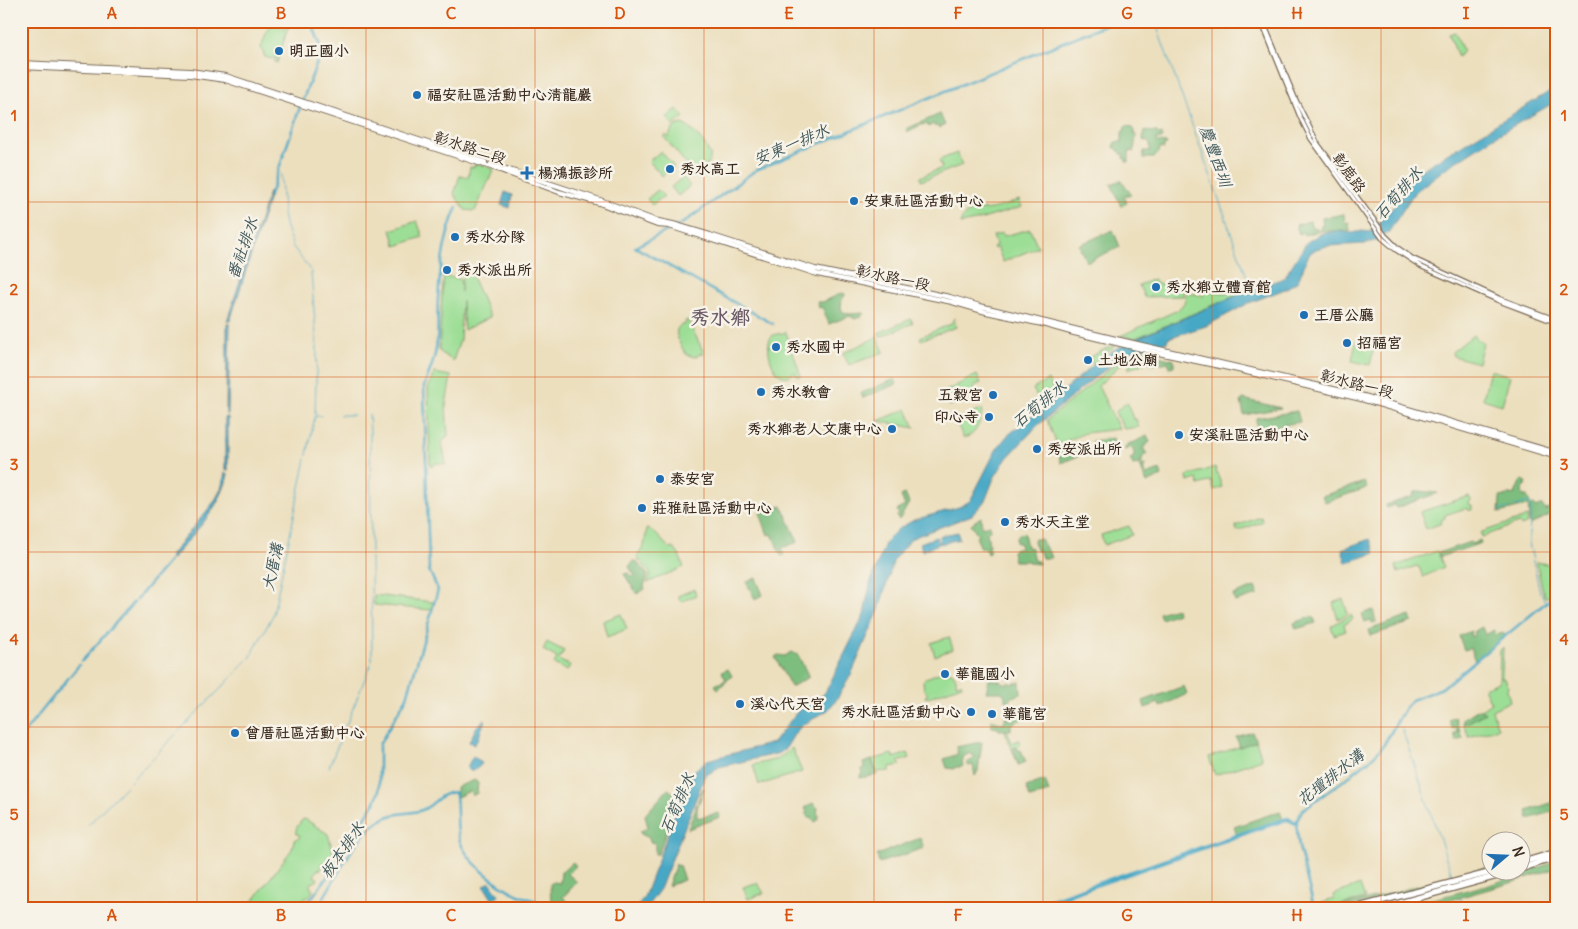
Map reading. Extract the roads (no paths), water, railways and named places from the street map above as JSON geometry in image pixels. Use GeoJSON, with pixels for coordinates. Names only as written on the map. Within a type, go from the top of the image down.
{"type":"FeatureCollection","features":[{"type":"Feature","properties":{"kind":"highway"},"geometry":{"type":"LineString","coordinates":[[1530,860],[1557,852]]}},
{"type":"Feature","properties":{"kind":"highway"},"geometry":{"type":"LineString","coordinates":[[1530,866],[1557,857]]}},
{"type":"Feature","properties":{"kind":"highway"},"geometry":{"type":"LineString","coordinates":[[1354,908],[1480,875]]}},
{"type":"Feature","properties":{"kind":"highway"},"geometry":{"type":"LineString","coordinates":[[1381,908],[1480,881]]}},
{"type":"Feature","properties":{"kind":"main road","name":"彰鹿路"},"geometry":{"type":"LineString","coordinates":[[1262,21],[1317,145],[1382,234],[1412,258],[1557,322]]}},
{"type":"Feature","properties":{"kind":"main road","name":"彰水路二段"},"geometry":{"type":"LineString","coordinates":[[21,65],[143,71],[210,77],[234,82],[654,220]]}},
{"type":"Feature","properties":{"kind":"main road","name":"彰水路二段"},"geometry":{"type":"LineString","coordinates":[[599,201],[657,225]]}},
{"type":"Feature","properties":{"kind":"main road","name":"彰水路一段"},"geometry":{"type":"LineString","coordinates":[[654,220],[817,274],[943,300],[1074,333],[1158,351]]}},
{"type":"Feature","properties":{"kind":"main road","name":"彰水路一段"},"geometry":{"type":"LineString","coordinates":[[657,225],[671,225]]}},
{"type":"Feature","properties":{"kind":"main road","name":"彰水路一段"},"geometry":{"type":"LineString","coordinates":[[682,229],[815,269],[950,296],[980,306],[1158,351],[1361,399],[1546,452]]}},
{"type":"Feature","properties":{"kind":"main road"},"geometry":{"type":"LineString","coordinates":[[1546,452],[1557,453]]}},
{"type":"Feature","properties":{"kind":"main road"},"geometry":{"type":"LineString","coordinates":[[1546,452],[1557,457]]}},
{"type":"Feature","properties":{"kind":"water"},"geometry":{"type":"Polygon","coordinates":[[[1557,87],[1557,101],[1494,137],[1446,168],[1414,193],[1388,233],[1377,240],[1365,244],[1327,246],[1316,249],[1309,254],[1298,281],[1285,289],[1249,303],[1206,326],[1168,338],[1167,342],[1133,350],[1093,379],[1037,426],[1007,458],[994,478],[985,501],[972,515],[912,538],[894,559],[879,610],[851,675],[828,710],[803,725],[780,753],[719,767],[705,776],[660,889],[646,908],[636,908],[644,897],[687,783],[694,771],[707,760],[773,743],[797,712],[826,691],[864,615],[870,584],[886,541],[898,529],[914,520],[959,507],[970,501],[996,450],[1007,436],[1114,350],[1245,292],[1284,278],[1307,242],[1320,234],[1337,231],[1353,233],[1370,232],[1397,203],[1411,180],[1421,170],[1557,87]]]}},
{"type":"Feature","properties":{"kind":"water"},"geometry":{"type":"Polygon","coordinates":[[[269,192],[270,194],[230,321],[227,321],[269,192]]]}},
{"type":"Feature","properties":{"kind":"water"},"geometry":{"type":"Polygon","coordinates":[[[505,192],[512,195],[510,208],[501,205],[505,192]]]}},
{"type":"Feature","properties":{"kind":"water"},"geometry":{"type":"Polygon","coordinates":[[[227,324],[230,324],[228,414],[226,414],[227,324]]]}},
{"type":"Feature","properties":{"kind":"water"},"geometry":{"type":"Polygon","coordinates":[[[225,417],[228,417],[228,471],[225,470],[225,417]]]}},
{"type":"Feature","properties":{"kind":"water"},"geometry":{"type":"Polygon","coordinates":[[[225,473],[228,474],[220,498],[206,520],[172,559],[169,557],[214,502],[221,489],[225,473]]]}},
{"type":"Feature","properties":{"kind":"water"},"geometry":{"type":"Polygon","coordinates":[[[958,532],[959,539],[940,544],[939,536],[958,532]]]}},
{"type":"Feature","properties":{"kind":"water"},"geometry":{"type":"Polygon","coordinates":[[[936,537],[939,544],[922,551],[920,543],[936,537]]]}},
{"type":"Feature","properties":{"kind":"water"},"geometry":{"type":"Polygon","coordinates":[[[1370,539],[1375,553],[1346,563],[1342,549],[1370,539]]]}},
{"type":"Feature","properties":{"kind":"water"},"geometry":{"type":"Polygon","coordinates":[[[484,720],[474,745],[469,742],[477,726],[484,720]]]}},
{"type":"Feature","properties":{"kind":"water"},"geometry":{"type":"Polygon","coordinates":[[[473,756],[482,764],[474,771],[470,771],[467,767],[473,756]]]}},
{"type":"Feature","properties":{"kind":"water"},"geometry":{"type":"Polygon","coordinates":[[[490,882],[499,895],[492,899],[484,886],[490,882]]]}},
{"type":"Feature","properties":{"kind":"waterway","name":"番社排水"},"geometry":{"type":"LineString","coordinates":[[270,195],[318,60],[320,44],[311,21]]}},
{"type":"Feature","properties":{"kind":"waterway","name":"安東一排水"},"geometry":{"type":"LineString","coordinates":[[773,324],[635,247],[683,223],[756,170],[1114,21]]}},
{"type":"Feature","properties":{"kind":"waterway","name":"慶豐西圳"},"geometry":{"type":"LineString","coordinates":[[1156,21],[1252,291]]}},
{"type":"Feature","properties":{"kind":"waterway","name":"大厝溝"},"geometry":{"type":"LineString","coordinates":[[281,174],[283,214],[286,228],[293,247],[310,270]]}},
{"type":"Feature","properties":{"kind":"waterway"},"geometry":{"type":"LineString","coordinates":[[304,908],[328,876],[375,802],[379,791],[379,745],[407,697],[438,590],[429,570],[424,386],[436,349],[438,298],[442,264],[449,228],[457,207]]}},
{"type":"Feature","properties":{"kind":"waterway","name":"大厝溝"},"geometry":{"type":"LineString","coordinates":[[311,272],[317,348],[315,414]]}},
{"type":"Feature","properties":{"kind":"waterway"},"geometry":{"type":"LineString","coordinates":[[369,414],[371,553]]}},
{"type":"Feature","properties":{"kind":"waterway"},"geometry":{"type":"LineString","coordinates":[[340,415],[354,415]]}},
{"type":"Feature","properties":{"kind":"waterway","name":"大厝溝"},"geometry":{"type":"LineString","coordinates":[[315,416],[321,416]]}},
{"type":"Feature","properties":{"kind":"waterway","name":"大厝溝"},"geometry":{"type":"LineString","coordinates":[[307,455],[315,416]]}},
{"type":"Feature","properties":{"kind":"waterway","name":"大厝溝"},"geometry":{"type":"LineString","coordinates":[[238,670],[250,658],[273,615],[306,459]]}},
{"type":"Feature","properties":{"kind":"waterway"},"geometry":{"type":"LineString","coordinates":[[1500,510],[1530,502],[1529,543],[1540,592],[1546,603]]}},
{"type":"Feature","properties":{"kind":"waterway"},"geometry":{"type":"LineString","coordinates":[[371,557],[372,661]]}},
{"type":"Feature","properties":{"kind":"waterway","name":"番社排水"},"geometry":{"type":"LineString","coordinates":[[137,599],[169,561]]}},
{"type":"Feature","properties":{"kind":"waterway","name":"花壇排水溝"},"geometry":{"type":"LineString","coordinates":[[1314,908],[1299,847],[1296,823],[1302,810],[1374,756],[1383,746],[1405,708],[1412,700],[1442,688],[1549,600],[1557,599]]}},
{"type":"Feature","properties":{"kind":"waterway","name":"番社排水"},"geometry":{"type":"LineString","coordinates":[[82,661],[134,602]]}},
{"type":"Feature","properties":{"kind":"waterway"},"geometry":{"type":"LineString","coordinates":[[329,767],[371,664]]}},
{"type":"Feature","properties":{"kind":"waterway","name":"番社排水"},"geometry":{"type":"LineString","coordinates":[[24,733],[79,665]]}},
{"type":"Feature","properties":{"kind":"waterway","name":"大厝溝"},"geometry":{"type":"LineString","coordinates":[[179,731],[236,673]]}},
{"type":"Feature","properties":{"kind":"waterway"},"geometry":{"type":"LineString","coordinates":[[1402,729],[1452,875]]}},
{"type":"Feature","properties":{"kind":"waterway","name":"大厝溝"},"geometry":{"type":"LineString","coordinates":[[130,782],[176,734]]}},
{"type":"Feature","properties":{"kind":"waterway","name":"大厝溝"},"geometry":{"type":"LineString","coordinates":[[88,825],[127,785]]}},
{"type":"Feature","properties":{"kind":"waterway","name":"板本排水"},"geometry":{"type":"LineString","coordinates":[[317,908],[356,844],[376,823],[391,815],[422,810],[444,795],[455,792],[459,838],[462,847],[475,864],[492,879],[511,891],[529,899],[560,908]]}},
{"type":"Feature","properties":{"kind":"waterway"},"geometry":{"type":"LineString","coordinates":[[1029,908],[1259,828],[1288,819],[1296,823]]}},
{"type":"Feature","properties":{"kind":"waterway"},"geometry":{"type":"LineString","coordinates":[[1461,898],[1464,908]]}},
{"type":"Feature","properties":{"kind":"place","name":"明正國小"},"geometry":{"type":"Point","coordinates":[279,51]}},
{"type":"Feature","properties":{"kind":"place","name":"福安社區活動中心清龍巖"},"geometry":{"type":"Point","coordinates":[417,95]}},
{"type":"Feature","properties":{"kind":"place","name":"秀水高工"},"geometry":{"type":"Point","coordinates":[670,169]}},
{"type":"Feature","properties":{"kind":"place","name":"楊鴻振診所"},"geometry":{"type":"Point","coordinates":[527,173]}},
{"type":"Feature","properties":{"kind":"place","name":"安東社區活動中心"},"geometry":{"type":"Point","coordinates":[854,201]}},
{"type":"Feature","properties":{"kind":"place","name":"秀水分隊"},"geometry":{"type":"Point","coordinates":[455,237]}},
{"type":"Feature","properties":{"kind":"place","name":"秀水派出所"},"geometry":{"type":"Point","coordinates":[447,270]}},
{"type":"Feature","properties":{"kind":"place","name":"秀水鄉立體育館"},"geometry":{"type":"Point","coordinates":[1156,287]}},
{"type":"Feature","properties":{"kind":"place","name":"王厝公廳"},"geometry":{"type":"Point","coordinates":[1304,315]}},
{"type":"Feature","properties":{"kind":"place","name":"招福宮"},"geometry":{"type":"Point","coordinates":[1347,343]}},
{"type":"Feature","properties":{"kind":"place","name":"秀水國中"},"geometry":{"type":"Point","coordinates":[776,347]}},
{"type":"Feature","properties":{"kind":"place","name":"土地公廟"},"geometry":{"type":"Point","coordinates":[1088,360]}},
{"type":"Feature","properties":{"kind":"place","name":"秀水教會"},"geometry":{"type":"Point","coordinates":[761,392]}},
{"type":"Feature","properties":{"kind":"place","name":"五穀宮"},"geometry":{"type":"Point","coordinates":[993,395]}},
{"type":"Feature","properties":{"kind":"place","name":"印心寺"},"geometry":{"type":"Point","coordinates":[989,417]}},
{"type":"Feature","properties":{"kind":"place","name":"秀水鄉老人文康中心"},"geometry":{"type":"Point","coordinates":[892,429]}},
{"type":"Feature","properties":{"kind":"place","name":"安溪社區活動中心"},"geometry":{"type":"Point","coordinates":[1179,435]}},
{"type":"Feature","properties":{"kind":"place","name":"秀安派出所"},"geometry":{"type":"Point","coordinates":[1037,449]}},
{"type":"Feature","properties":{"kind":"place","name":"泰安宮"},"geometry":{"type":"Point","coordinates":[660,479]}},
{"type":"Feature","properties":{"kind":"place","name":"莊雅社區活動中心"},"geometry":{"type":"Point","coordinates":[642,508]}},
{"type":"Feature","properties":{"kind":"place","name":"秀水天主堂"},"geometry":{"type":"Point","coordinates":[1005,522]}},
{"type":"Feature","properties":{"kind":"place","name":"華龍國小"},"geometry":{"type":"Point","coordinates":[945,674]}},
{"type":"Feature","properties":{"kind":"place","name":"溪心代天宮"},"geometry":{"type":"Point","coordinates":[740,704]}},
{"type":"Feature","properties":{"kind":"place","name":"秀水社區活動中心"},"geometry":{"type":"Point","coordinates":[971,712]}},
{"type":"Feature","properties":{"kind":"place","name":"華龍宮"},"geometry":{"type":"Point","coordinates":[992,714]}},
{"type":"Feature","properties":{"kind":"place","name":"曾厝社區活動中心"},"geometry":{"type":"Point","coordinates":[235,733]}},
{"type":"Feature","properties":{"kind":"district","name":"秀水鄉"},"geometry":{"type":"Point","coordinates":[720,317]}},
{"type":"Feature","properties":{"kind":"water label","name":"石筍排水"},"geometry":{"type":"Point","coordinates":[1398,193]}},
{"type":"Feature","properties":{"kind":"water label","name":"石筍排水"},"geometry":{"type":"Point","coordinates":[1039,404]}},
{"type":"Feature","properties":{"kind":"water label","name":"石筍排水"},"geometry":{"type":"Point","coordinates":[677,803]}}]}
